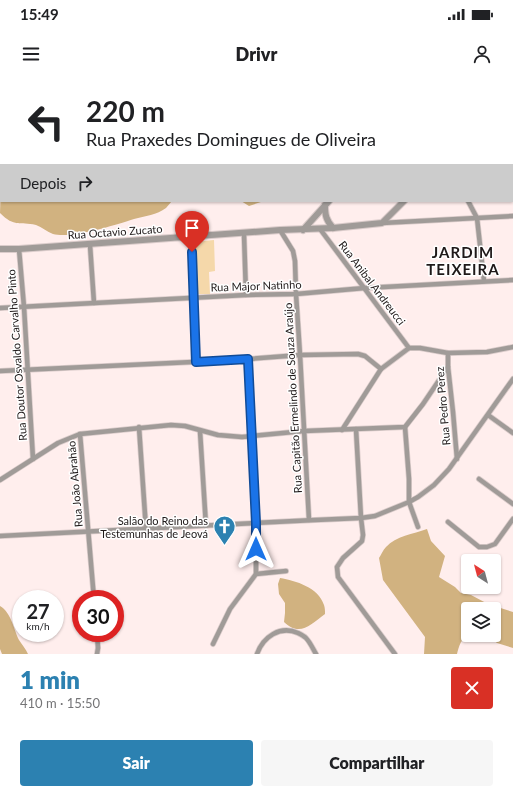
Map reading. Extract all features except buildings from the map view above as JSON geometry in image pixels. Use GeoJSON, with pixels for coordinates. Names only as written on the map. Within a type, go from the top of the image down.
{"type":"FeatureCollection","features":[{"type":"Feature","properties":{"kind":"street"},"geometry":{"type":"LineString","coordinates":[[382,222],[403,202]]}},
{"type":"Feature","properties":{"kind":"street"},"geometry":{"type":"LineString","coordinates":[[469,202],[477,218],[484,281]]}},
{"type":"Feature","properties":{"kind":"street"},"geometry":{"type":"LineString","coordinates":[[327,203],[326,219],[333,228]]}},
{"type":"Feature","properties":{"kind":"street"},"geometry":{"type":"LineString","coordinates":[[303,230],[327,203]]}},
{"type":"Feature","properties":{"kind":"street"},"geometry":{"type":"LineString","coordinates":[[382,222],[513,216]]}},
{"type":"Feature","properties":{"kind":"street","name":"Rua Octavio Zucato"},"geometry":{"type":"LineString","coordinates":[[0,249],[90,245],[280,230],[320,229],[382,222]]}},
{"type":"Feature","properties":{"kind":"street","name":"Rua Anibal Andreucci"},"geometry":{"type":"LineString","coordinates":[[320,229],[409,348]]}},
{"type":"Feature","properties":{"kind":"street","name":"Rua Capitão Ermelindo de Souza Araújo"},"geometry":{"type":"LineString","coordinates":[[280,230],[293,251],[295,260],[309,520]]}},
{"type":"Feature","properties":{"kind":"street"},"geometry":{"type":"LineString","coordinates":[[244,234],[246,295]]}},
{"type":"Feature","properties":{"kind":"street"},"geometry":{"type":"LineString","coordinates":[[192,237],[196,362]]}},
{"type":"Feature","properties":{"kind":"street"},"geometry":{"type":"LineString","coordinates":[[90,245],[94,303]]}},
{"type":"Feature","properties":{"kind":"street","name":"Rua Doutor Osvaldo Carvalho Pinto"},"geometry":{"type":"LineString","coordinates":[[19,249],[33,459]]}},
{"type":"Feature","properties":{"kind":"street","name":"Rua Major Natinho"},"geometry":{"type":"LineString","coordinates":[[0,308],[246,295],[296,294],[365,288],[513,280]]}},
{"type":"Feature","properties":{"kind":"street"},"geometry":{"type":"LineString","coordinates":[[342,430],[381,369],[409,348],[420,348],[448,353],[487,352],[513,346]]}},
{"type":"Feature","properties":{"kind":"street","name":"Rua Pedro Perez"},"geometry":{"type":"LineString","coordinates":[[448,353],[457,459]]}},
{"type":"Feature","properties":{"kind":"street"},"geometry":{"type":"LineString","coordinates":[[0,371],[196,362],[300,355],[358,354],[366,356],[381,369]]}},
{"type":"Feature","properties":{"kind":"street"},"geometry":{"type":"LineString","coordinates":[[213,644],[230,609],[256,574],[256,523],[248,359]]}},
{"type":"Feature","properties":{"kind":"street"},"geometry":{"type":"LineString","coordinates":[[418,527],[409,502],[409,479],[405,427],[423,404],[448,367]]}},
{"type":"Feature","properties":{"kind":"street"},"geometry":{"type":"LineString","coordinates":[[0,536],[146,530],[375,516],[409,502],[434,485],[457,459],[513,379]]}},
{"type":"Feature","properties":{"kind":"street"},"geometry":{"type":"LineString","coordinates":[[488,415],[513,433]]}},
{"type":"Feature","properties":{"kind":"street"},"geometry":{"type":"LineString","coordinates":[[0,480],[58,443],[80,434],[171,425],[185,426],[218,435],[252,436],[304,431],[405,427]]}},
{"type":"Feature","properties":{"kind":"street"},"geometry":{"type":"LineString","coordinates":[[139,427],[146,530]]}},
{"type":"Feature","properties":{"kind":"street"},"geometry":{"type":"LineString","coordinates":[[356,429],[363,536],[362,541],[343,558],[337,567],[338,577],[395,654]]}},
{"type":"Feature","properties":{"kind":"street"},"geometry":{"type":"LineString","coordinates":[[200,430],[206,526]]}},
{"type":"Feature","properties":{"kind":"street","name":"Rua João Abrahão"},"geometry":{"type":"LineString","coordinates":[[80,434],[93,590]]}},
{"type":"Feature","properties":{"kind":"street"},"geometry":{"type":"LineString","coordinates":[[479,480],[513,504]]}},
{"type":"Feature","properties":{"kind":"street"},"geometry":{"type":"LineString","coordinates":[[448,522],[479,547],[487,547],[495,544],[513,519]]}},
{"type":"Feature","properties":{"kind":"street"},"geometry":{"type":"LineString","coordinates":[[256,574],[286,571]]}},
{"type":"Feature","properties":{"kind":"street"},"geometry":{"type":"LineString","coordinates":[[257,654],[271,635],[281,631],[294,632],[306,637],[316,654]]}},
{"type":"Feature","properties":{"kind":"street"},"geometry":{"type":"LineString","coordinates":[[97,654],[98,642]]}},
{"type":"Feature","properties":{"kind":"shaded area"},"geometry":{"type":"Polygon","coordinates":[[[0,202],[171,202],[166,208],[155,214],[94,231],[71,235],[53,234],[36,225],[10,221],[0,213],[0,202]]]}},
{"type":"Feature","properties":{"kind":"shaded area"},"geometry":{"type":"Polygon","coordinates":[[[243,202],[261,202],[249,206],[243,202]]]}},
{"type":"Feature","properties":{"kind":"shaded area"},"geometry":{"type":"Polygon","coordinates":[[[214,240],[215,271],[209,272],[210,294],[196,294],[194,242],[214,240]]]}},
{"type":"Feature","properties":{"kind":"shaded area"},"geometry":{"type":"Polygon","coordinates":[[[427,529],[431,541],[445,556],[439,577],[455,587],[461,594],[471,595],[484,602],[461,602],[461,642],[457,654],[424,654],[425,637],[383,580],[379,558],[390,543],[405,536],[427,529]]]}},
{"type":"Feature","properties":{"kind":"shaded area"},"geometry":{"type":"Polygon","coordinates":[[[280,578],[299,583],[312,589],[321,599],[325,614],[305,628],[300,629],[295,629],[284,622],[285,603],[279,594],[278,584],[280,578]]]}},
{"type":"Feature","properties":{"kind":"shaded area"},"geometry":{"type":"Polygon","coordinates":[[[0,606],[7,612],[12,622],[12,642],[20,642],[28,654],[2,654],[0,649],[0,606]]]}},
{"type":"Feature","properties":{"kind":"shaded area"},"geometry":{"type":"Polygon","coordinates":[[[501,608],[513,612],[513,648],[496,642],[501,642],[501,608]]]}},
{"type":"Feature","properties":{"kind":"place","name":"Salão do Reino das Testemunhas de Jeová"},"geometry":{"type":"Point","coordinates":[224,546]}},
{"type":"Feature","properties":{"kind":"district","name":"JARDIM TEIXEIRA"},"geometry":{"type":"Point","coordinates":[463,262]}},
{"type":"Feature","properties":{"kind":"route"},"geometry":{"type":"LineString","coordinates":[[192,252],[196,362],[248,359],[256,549]]}}]}
